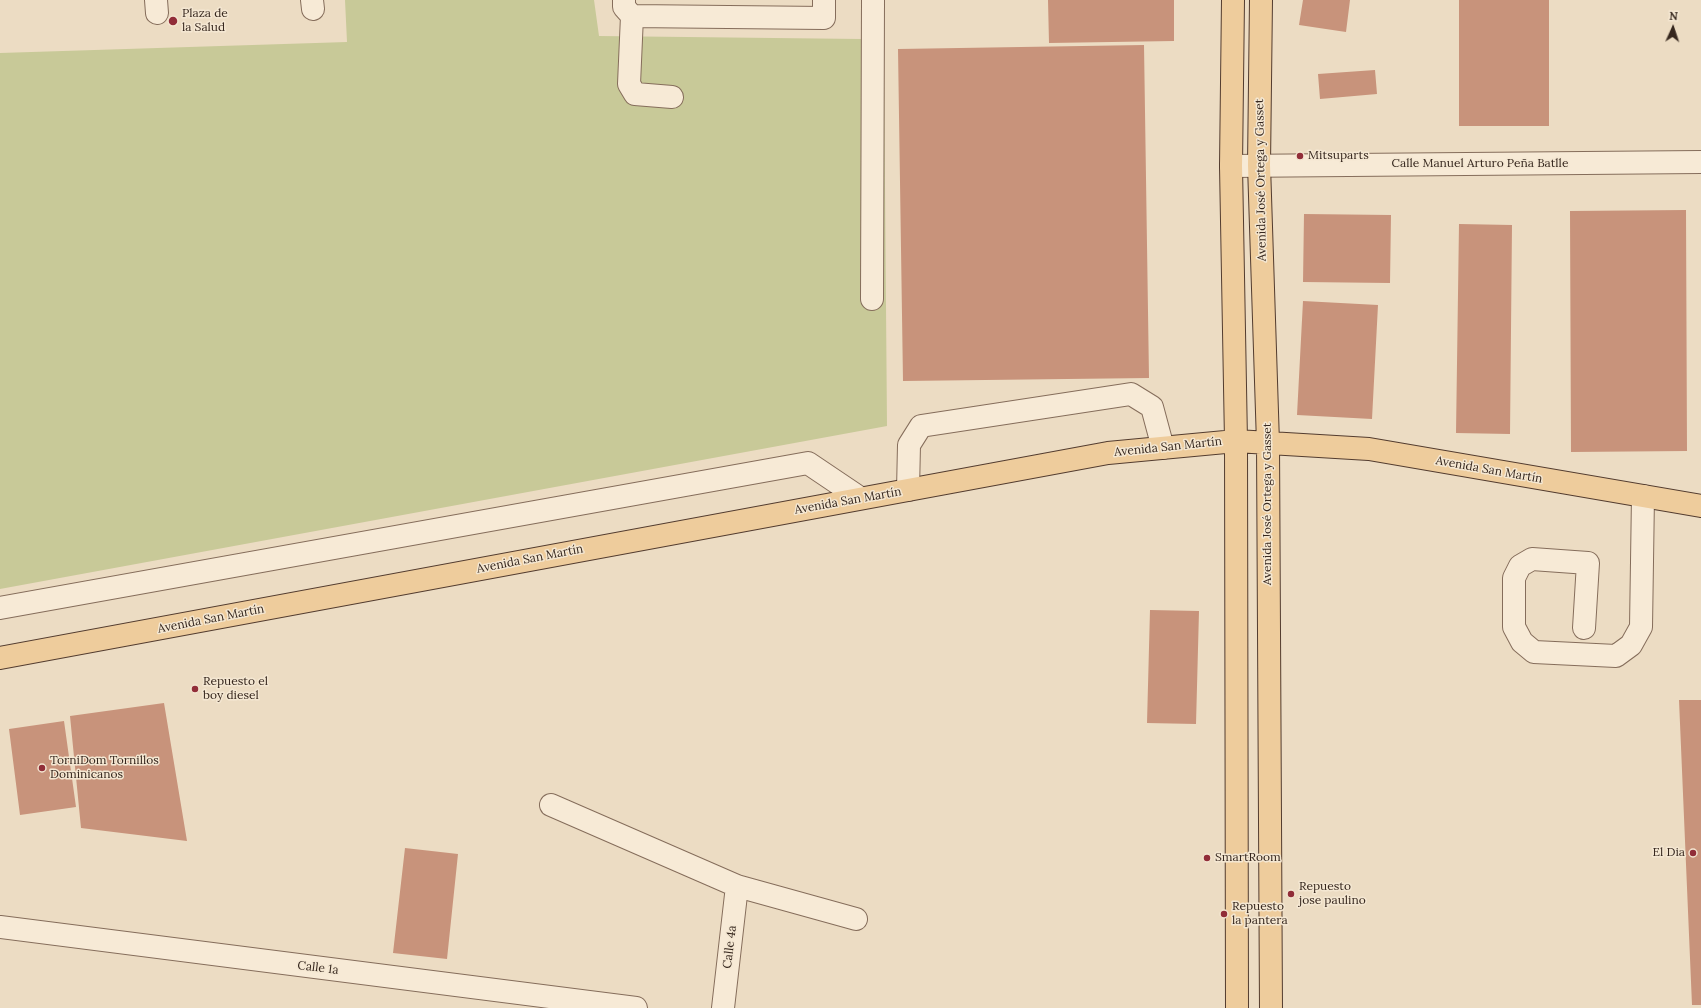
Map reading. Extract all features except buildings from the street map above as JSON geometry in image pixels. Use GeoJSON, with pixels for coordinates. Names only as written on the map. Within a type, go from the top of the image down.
{"type":"FeatureCollection","features":[{"type":"Feature","properties":{"kind":"main road"},"geometry":{"type":"LineString","coordinates":[[1233,0],[1231,166],[1236,441],[1237,1008]]}},
{"type":"Feature","properties":{"kind":"main road","name":"Avenida José Ortega y Gasset"},"geometry":{"type":"LineString","coordinates":[[1261,0],[1259,166],[1268,443],[1271,1008]]}},
{"type":"Feature","properties":{"kind":"main road","name":"Avenida San Martín"},"geometry":{"type":"LineString","coordinates":[[0,658],[1108,453],[1236,441],[1369,448],[1701,506]]}},
{"type":"Feature","properties":{"kind":"street"},"geometry":{"type":"LineString","coordinates":[[672,97],[635,94],[629,84],[628,8],[824,18],[824,0]]}},
{"type":"Feature","properties":{"kind":"street"},"geometry":{"type":"LineString","coordinates":[[872,299],[873,0]]}},
{"type":"Feature","properties":{"kind":"street","name":"Calle Manuel Arturo Peña Batlle"},"geometry":{"type":"LineString","coordinates":[[1231,166],[1701,162]]}},
{"type":"Feature","properties":{"kind":"street"},"geometry":{"type":"LineString","coordinates":[[908,490],[908,445],[921,426],[1131,394],[1152,407],[1163,448]]}},
{"type":"Feature","properties":{"kind":"street"},"geometry":{"type":"LineString","coordinates":[[0,608],[808,463],[860,498]]}},
{"type":"Feature","properties":{"kind":"street"},"geometry":{"type":"LineString","coordinates":[[1584,628],[1588,563],[1532,560],[1520,566],[1514,578],[1514,627],[1522,642],[1534,652],[1616,656],[1631,645],[1641,627],[1643,496]]}},
{"type":"Feature","properties":{"kind":"street"},"geometry":{"type":"LineString","coordinates":[[551,805],[737,886],[856,919]]}},
{"type":"Feature","properties":{"kind":"street","name":"Calle 4a"},"geometry":{"type":"LineString","coordinates":[[723,1008],[737,886]]}},
{"type":"Feature","properties":{"kind":"street","name":"Calle 1a"},"geometry":{"type":"LineString","coordinates":[[0,927],[636,1008]]}},
{"type":"Feature","properties":{"kind":"green space"},"geometry":{"type":"Polygon","coordinates":[[[345,0],[594,0],[599,36],[861,39],[884,66],[887,426],[0,589],[0,53],[347,42],[345,0]]]}},
{"type":"Feature","properties":{"kind":"place","name":"Plaza de la Salud"},"geometry":{"type":"Point","coordinates":[173,21]}},
{"type":"Feature","properties":{"kind":"place","name":"Mitsuparts"},"geometry":{"type":"Point","coordinates":[1300,156]}},
{"type":"Feature","properties":{"kind":"place","name":"Repuesto el boy diesel"},"geometry":{"type":"Point","coordinates":[195,689]}},
{"type":"Feature","properties":{"kind":"place","name":"TorniDom Tornillos Dominicanos"},"geometry":{"type":"Point","coordinates":[42,768]}},
{"type":"Feature","properties":{"kind":"place","name":"El Dia"},"geometry":{"type":"Point","coordinates":[1693,853]}},
{"type":"Feature","properties":{"kind":"place","name":"SmartRoom"},"geometry":{"type":"Point","coordinates":[1207,858]}},
{"type":"Feature","properties":{"kind":"place","name":"Repuesto jose paulino"},"geometry":{"type":"Point","coordinates":[1291,894]}},
{"type":"Feature","properties":{"kind":"place","name":"Repuesto la pantera"},"geometry":{"type":"Point","coordinates":[1224,914]}}]}
